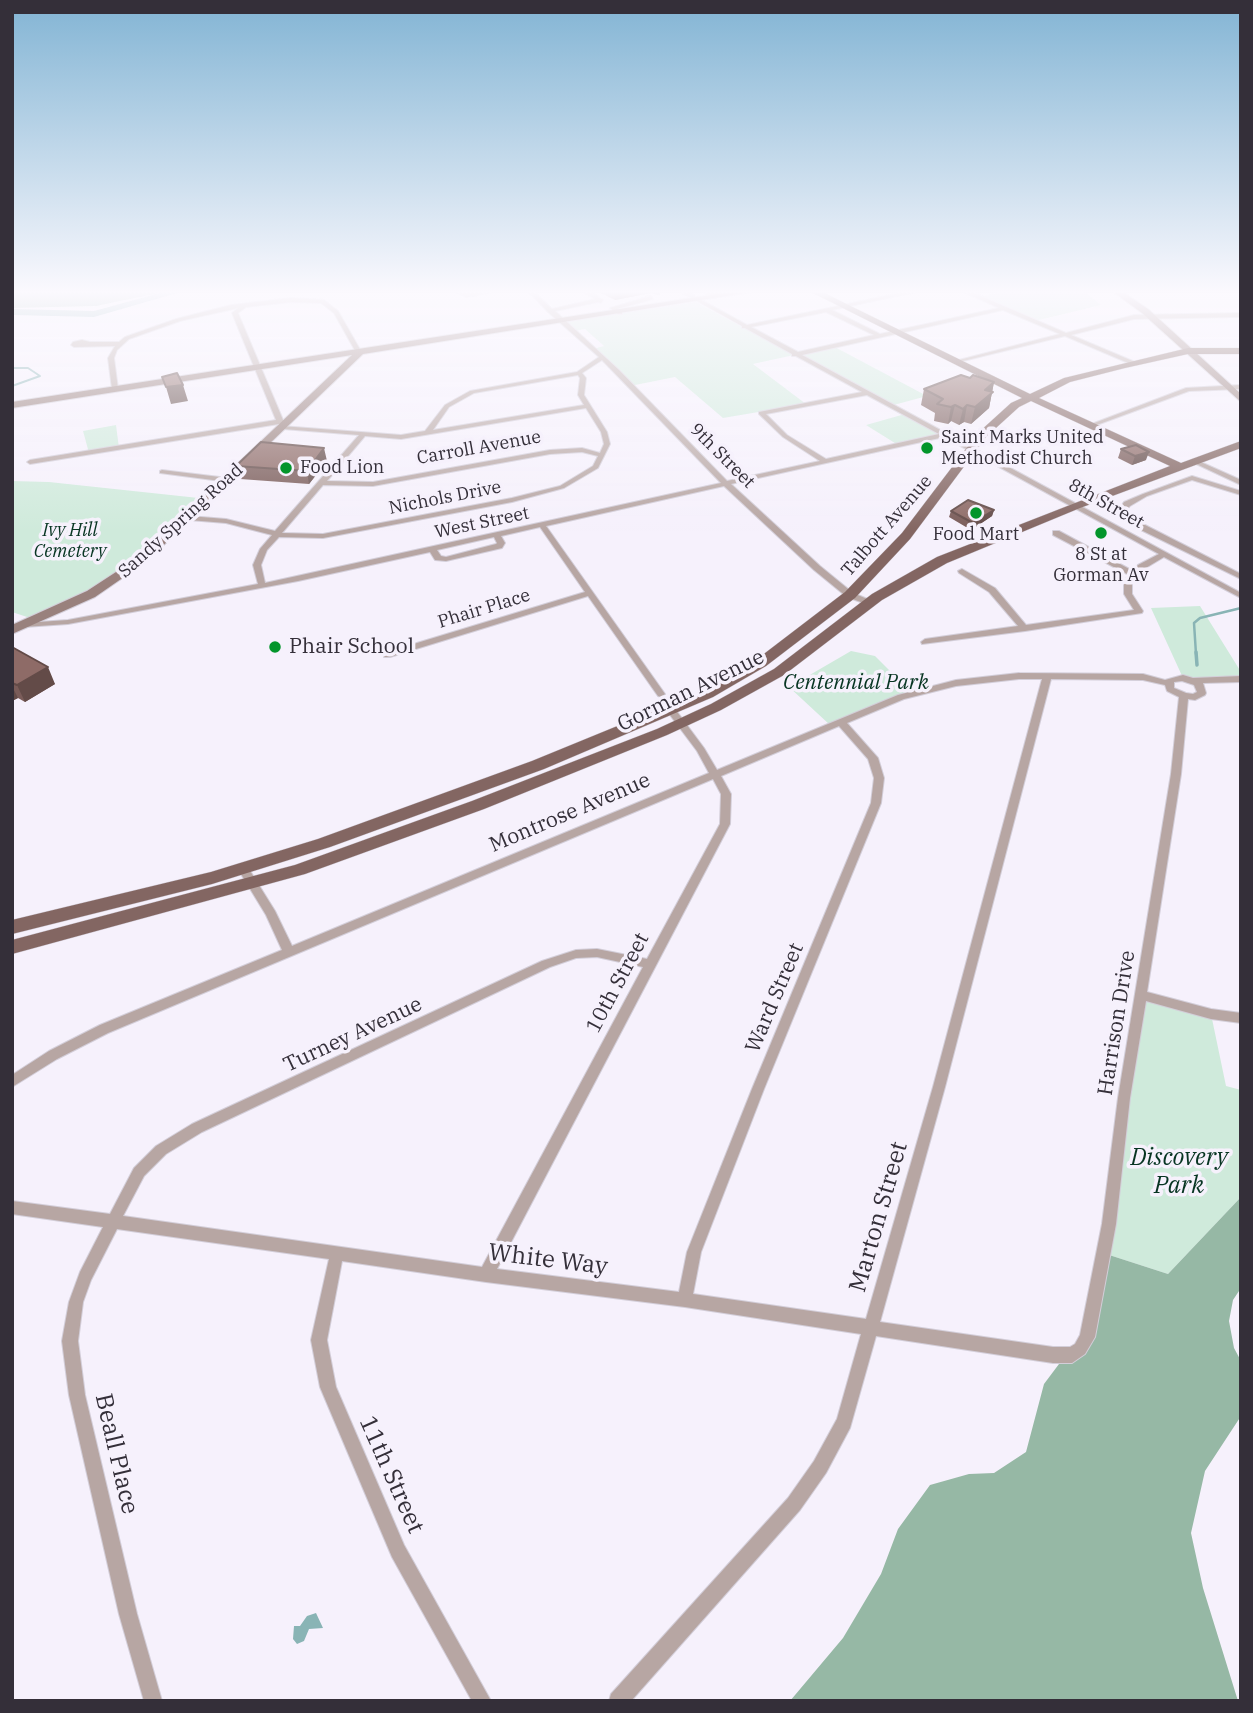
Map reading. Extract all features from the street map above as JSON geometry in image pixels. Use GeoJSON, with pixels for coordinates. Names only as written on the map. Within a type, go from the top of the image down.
{"type":"FeatureCollection","features":[{"type":"Feature","properties":{"kind":"main road"},"geometry":{"type":"LineString","coordinates":[[975,371],[1179,466]]}},
{"type":"Feature","properties":{"kind":"main road","name":"Talbott Avenue"},"geometry":{"type":"LineString","coordinates":[[850,595],[906,536],[971,449],[1004,412],[1067,380],[1102,371]]}},
{"type":"Feature","properties":{"kind":"main road","name":"Gorman Avenue"},"geometry":{"type":"LineString","coordinates":[[248,877],[419,827],[677,717],[779,672],[869,603],[942,560],[1076,505],[1241,444]]}},
{"type":"Feature","properties":{"kind":"main road","name":"Gorman Avenue"},"geometry":{"type":"LineString","coordinates":[[677,717],[761,663],[850,595]]}},
{"type":"Feature","properties":{"kind":"main road"},"geometry":{"type":"LineString","coordinates":[[12,927],[248,877]]}},
{"type":"Feature","properties":{"kind":"main road"},"geometry":{"type":"LineString","coordinates":[[12,947],[248,877]]}},
{"type":"Feature","properties":{"kind":"street"},"geometry":{"type":"LineString","coordinates":[[113,371],[115,389]]}},
{"type":"Feature","properties":{"kind":"street"},"geometry":{"type":"LineString","coordinates":[[12,405],[238,371]]}},
{"type":"Feature","properties":{"kind":"street"},"geometry":{"type":"LineString","coordinates":[[259,371],[284,424]]}},
{"type":"Feature","properties":{"kind":"street","name":"Sandy Spring Road"},"geometry":{"type":"LineString","coordinates":[[18,628],[81,599],[122,575],[189,518],[339,371]]}},
{"type":"Feature","properties":{"kind":"street"},"geometry":{"type":"LineString","coordinates":[[581,374],[585,371]]}},
{"type":"Feature","properties":{"kind":"street"},"geometry":{"type":"LineString","coordinates":[[427,433],[447,406],[472,392],[596,371]]}},
{"type":"Feature","properties":{"kind":"street","name":"9th Street"},"geometry":{"type":"LineString","coordinates":[[617,371],[726,484],[850,595],[869,603]]}},
{"type":"Feature","properties":{"kind":"street","name":"8th Street"},"geometry":{"type":"LineString","coordinates":[[824,371],[1241,596]]}},
{"type":"Feature","properties":{"kind":"street"},"geometry":{"type":"LineString","coordinates":[[1210,371],[1241,399]]}},
{"type":"Feature","properties":{"kind":"street"},"geometry":{"type":"LineString","coordinates":[[581,374],[581,395],[607,438],[606,448],[601,455]]}},
{"type":"Feature","properties":{"kind":"street"},"geometry":{"type":"LineString","coordinates":[[1092,425],[1188,389],[1241,387]]}},
{"type":"Feature","properties":{"kind":"street"},"geometry":{"type":"LineString","coordinates":[[825,461],[785,436],[761,413],[866,393]]}},
{"type":"Feature","properties":{"kind":"street"},"geometry":{"type":"LineString","coordinates":[[30,462],[284,424],[393,438],[587,406]]}},
{"type":"Feature","properties":{"kind":"street","name":"West Street"},"geometry":{"type":"LineString","coordinates":[[18,628],[262,586],[433,550],[438,558],[446,559],[499,546],[501,543],[497,536],[943,435]]}},
{"type":"Feature","properties":{"kind":"street"},"geometry":{"type":"LineString","coordinates":[[262,586],[258,561],[274,534],[362,436]]}},
{"type":"Feature","properties":{"kind":"street","name":"Carroll Avenue"},"geometry":{"type":"LineString","coordinates":[[321,483],[373,484],[550,452],[582,450],[601,455]]}},
{"type":"Feature","properties":{"kind":"street","name":"Nichols Drive"},"geometry":{"type":"LineString","coordinates":[[189,518],[226,521],[274,534],[298,537],[347,533],[530,496],[584,476],[599,463],[601,455]]}},
{"type":"Feature","properties":{"kind":"street"},"geometry":{"type":"LineString","coordinates":[[1194,461],[1241,483]]}},
{"type":"Feature","properties":{"kind":"street"},"geometry":{"type":"LineString","coordinates":[[162,471],[228,480]]}},
{"type":"Feature","properties":{"kind":"street"},"geometry":{"type":"LineString","coordinates":[[1241,493],[1192,478],[1123,507],[1124,515],[1142,527],[1241,577]]}},
{"type":"Feature","properties":{"kind":"street"},"geometry":{"type":"LineString","coordinates":[[1136,483],[1155,492]]}},
{"type":"Feature","properties":{"kind":"street"},"geometry":{"type":"LineString","coordinates":[[543,526],[662,694]]}},
{"type":"Feature","properties":{"kind":"street"},"geometry":{"type":"LineString","coordinates":[[1056,533],[1132,574]]}},
{"type":"Feature","properties":{"kind":"street"},"geometry":{"type":"LineString","coordinates":[[925,642],[1136,612],[1139,608],[1127,587],[1132,574],[1165,554]]}},
{"type":"Feature","properties":{"kind":"street"},"geometry":{"type":"LineString","coordinates":[[962,571],[992,590],[1026,629]]}},
{"type":"Feature","properties":{"kind":"street","name":"Phair Place"},"geometry":{"type":"LineString","coordinates":[[387,655],[591,593]]}},
{"type":"Feature","properties":{"kind":"street","name":"Marton Street"},"geometry":{"type":"LineString","coordinates":[[618,1701],[807,1487],[844,1422],[872,1330],[1047,676]]}},
{"type":"Feature","properties":{"kind":"street","name":"Montrose Avenue"},"geometry":{"type":"LineString","coordinates":[[12,1082],[83,1038],[901,697],[940,686],[999,678],[1143,677],[1168,682],[1177,677],[1194,681]]}},
{"type":"Feature","properties":{"kind":"street"},"geometry":{"type":"LineString","coordinates":[[1194,681],[1241,679]]}},
{"type":"Feature","properties":{"kind":"street"},"geometry":{"type":"LineString","coordinates":[[1168,682],[1173,692],[1195,696],[1202,693],[1201,687],[1194,681]]}},
{"type":"Feature","properties":{"kind":"street","name":"Harrison Drive"},"geometry":{"type":"LineString","coordinates":[[1077,1352],[1086,1341],[1092,1316],[1176,774],[1184,696]]}},
{"type":"Feature","properties":{"kind":"street","name":"10th Street"},"geometry":{"type":"LineString","coordinates":[[486,1275],[724,824],[727,800],[715,773],[677,717]]}},
{"type":"Feature","properties":{"kind":"street","name":"Ward Street"},"geometry":{"type":"LineString","coordinates":[[685,1300],[689,1269],[699,1240],[876,803],[879,778],[873,758],[840,721]]}},
{"type":"Feature","properties":{"kind":"street"},"geometry":{"type":"LineString","coordinates":[[248,877],[289,952]]}},
{"type":"Feature","properties":{"kind":"street","name":"Turney Avenue"},"geometry":{"type":"LineString","coordinates":[[113,1222],[127,1192],[149,1160],[197,1128],[546,964],[576,954],[597,953],[648,964]]}},
{"type":"Feature","properties":{"kind":"street"},"geometry":{"type":"LineString","coordinates":[[1142,995],[1211,1014],[1241,1018]]}},
{"type":"Feature","properties":{"kind":"street","name":"White Way"},"geometry":{"type":"LineString","coordinates":[[12,1207],[486,1275],[685,1300],[1053,1355],[1065,1356],[1077,1352]]}},
{"type":"Feature","properties":{"kind":"street","name":"Beall Place"},"geometry":{"type":"LineString","coordinates":[[113,1222],[76,1302],[71,1365],[128,1614],[153,1701]]}},
{"type":"Feature","properties":{"kind":"street","name":"11th Street"},"geometry":{"type":"LineString","coordinates":[[337,1253],[319,1340],[328,1387],[368,1488],[398,1551],[482,1701]]}},
{"type":"Feature","properties":{"kind":"green space"},"geometry":{"type":"Polygon","coordinates":[[[615,371],[762,371],[806,404],[723,418],[675,377],[630,386],[615,371]]]}},
{"type":"Feature","properties":{"kind":"green space"},"geometry":{"type":"Polygon","coordinates":[[[824,371],[880,371],[927,396],[890,406],[824,371]]]}},
{"type":"Feature","properties":{"kind":"green space"},"geometry":{"type":"Polygon","coordinates":[[[905,414],[943,435],[898,445],[866,425],[905,414]]]}},
{"type":"Feature","properties":{"kind":"green space"},"geometry":{"type":"Polygon","coordinates":[[[116,425],[119,448],[89,453],[83,431],[116,425]]]}},
{"type":"Feature","properties":{"kind":"green space","name":"Ivy Hill Cemetery"},"geometry":{"type":"Polygon","coordinates":[[[12,481],[49,482],[208,499],[177,529],[102,588],[36,620],[12,612],[12,481]]]}},
{"type":"Feature","properties":{"kind":"green space"},"geometry":{"type":"Polygon","coordinates":[[[1200,606],[1241,672],[1241,679],[1193,681],[1183,678],[1151,608],[1200,606]]]}},
{"type":"Feature","properties":{"kind":"green space","name":"Centennial Park"},"geometry":{"type":"Polygon","coordinates":[[[851,651],[875,656],[912,693],[830,725],[789,687],[851,651]]]}},
{"type":"Feature","properties":{"kind":"green space","name":"Discovery Park"},"geometry":{"type":"Polygon","coordinates":[[[1142,995],[1211,1014],[1226,1086],[1241,1090],[1241,1197],[1168,1274],[1103,1253],[1142,995]]]}},
{"type":"Feature","properties":{"kind":"shaded area"},"geometry":{"type":"Polygon","coordinates":[[[1241,1197],[1241,1288],[1233,1300],[1229,1321],[1234,1348],[1241,1361],[1241,1416],[1205,1471],[1191,1533],[1203,1588],[1238,1701],[790,1701],[843,1638],[881,1574],[898,1529],[930,1485],[969,1474],[994,1473],[1026,1452],[1044,1384],[1065,1356],[1077,1352],[1103,1253],[1168,1274],[1241,1197]]]}},
{"type":"Feature","properties":{"kind":"shaded area"},"geometry":{"type":"Polygon","coordinates":[[[316,1613],[323,1628],[309,1629],[304,1641],[297,1644],[293,1639],[294,1626],[300,1626],[307,1616],[316,1613]]]}},
{"type":"Feature","properties":{"kind":"building"},"geometry":{"type":"Polygon","coordinates":[[[177,373],[183,385],[166,387],[162,377],[177,373]]]}},
{"type":"Feature","properties":{"kind":"building"},"geometry":{"type":"Polygon","coordinates":[[[961,375],[970,378],[973,375],[994,382],[985,390],[993,392],[975,407],[967,405],[963,409],[955,405],[951,407],[937,404],[943,399],[924,389],[961,375]]]}},
{"type":"Feature","properties":{"kind":"building"},"geometry":{"type":"Polygon","coordinates":[[[261,442],[324,448],[307,471],[236,466],[261,442]]]}},
{"type":"Feature","properties":{"kind":"building"},"geometry":{"type":"Polygon","coordinates":[[[1136,445],[1149,452],[1135,456],[1121,449],[1136,445]]]}},
{"type":"Feature","properties":{"kind":"building"},"geometry":{"type":"Polygon","coordinates":[[[968,500],[994,510],[973,523],[951,511],[968,500]]]}},
{"type":"Feature","properties":{"kind":"building"},"geometry":{"type":"Polygon","coordinates":[[[12,647],[48,667],[17,685],[12,683],[12,647]]]}},
{"type":"Feature","properties":{"kind":"waterway"},"geometry":{"type":"LineString","coordinates":[[12,386],[40,376],[32,371]]}},
{"type":"Feature","properties":{"kind":"waterway"},"geometry":{"type":"LineString","coordinates":[[1196,654],[1194,623],[1200,618],[1241,608]]}},
{"type":"Feature","properties":{"kind":"waterway"},"geometry":{"type":"LineString","coordinates":[[1196,652],[1197,665]]}},
{"type":"Feature","properties":{"kind":"place","name":"Saint Marks United Methodist Church"},"geometry":{"type":"Point","coordinates":[927,448]}},
{"type":"Feature","properties":{"kind":"place","name":"Food Lion"},"geometry":{"type":"Point","coordinates":[286,468]}},
{"type":"Feature","properties":{"kind":"place","name":"Food Mart"},"geometry":{"type":"Point","coordinates":[976,513]}},
{"type":"Feature","properties":{"kind":"place","name":"8 St at Gorman Av"},"geometry":{"type":"Point","coordinates":[1101,533]}},
{"type":"Feature","properties":{"kind":"place","name":"Phair School"},"geometry":{"type":"Point","coordinates":[275,647]}}]}
